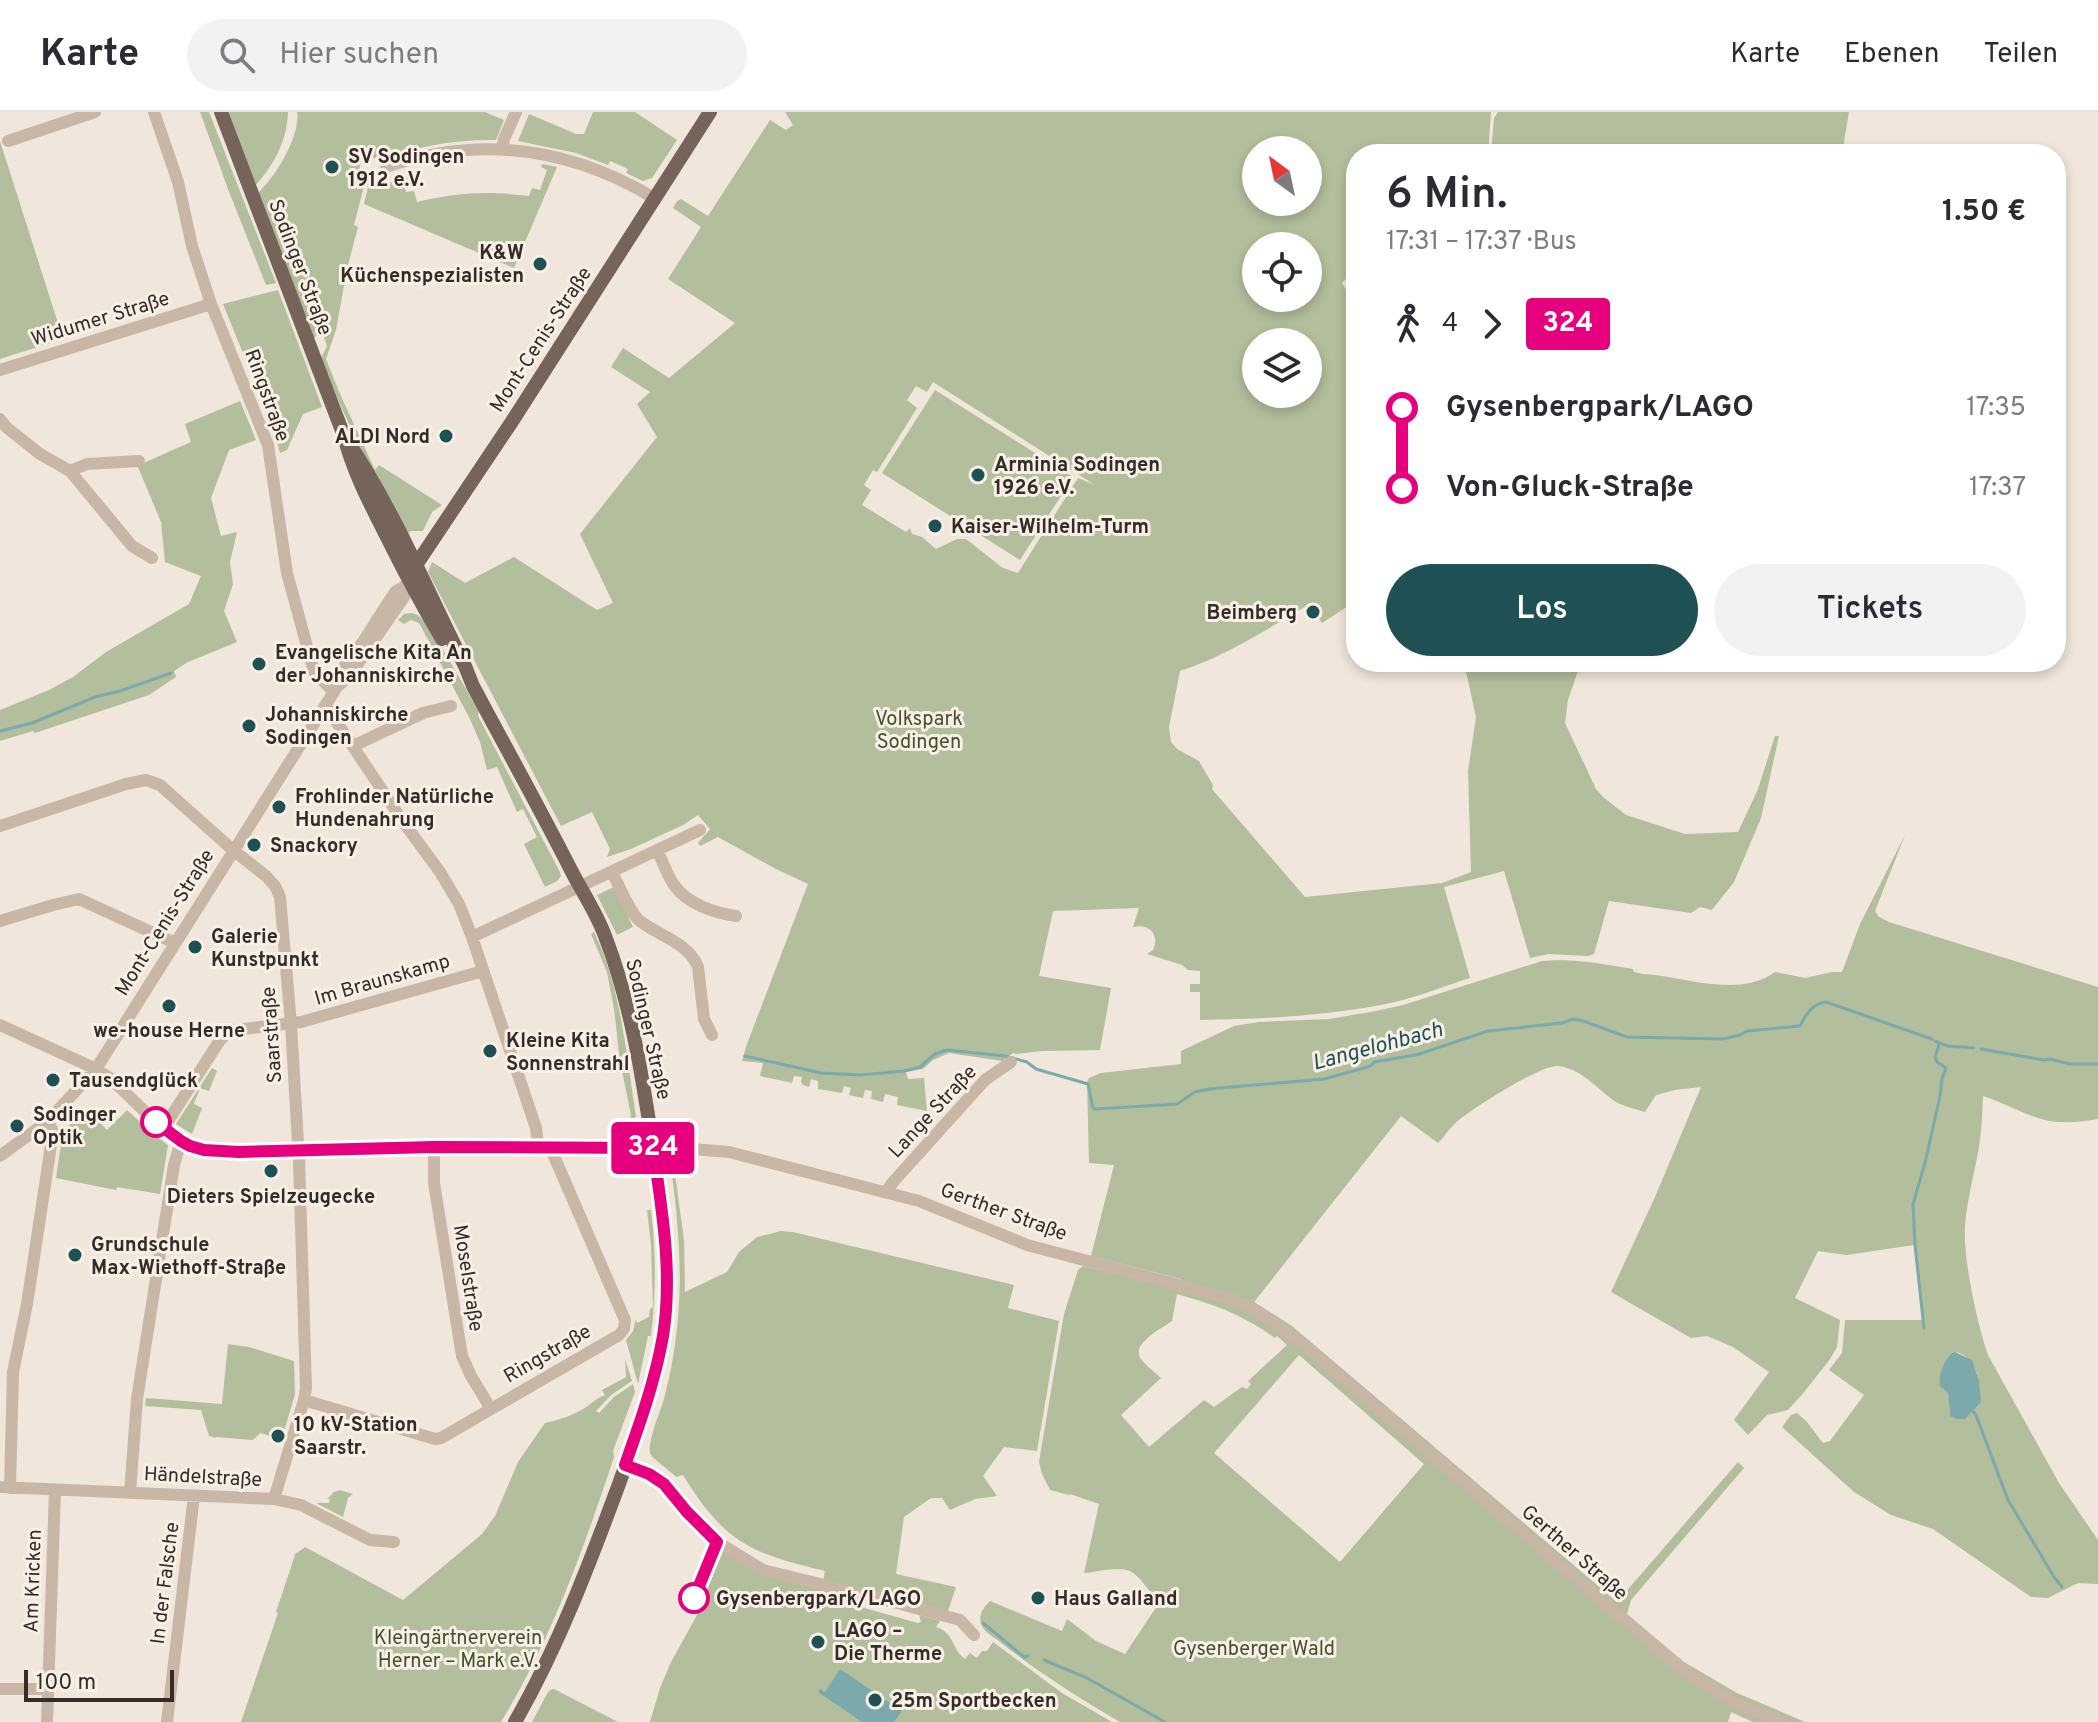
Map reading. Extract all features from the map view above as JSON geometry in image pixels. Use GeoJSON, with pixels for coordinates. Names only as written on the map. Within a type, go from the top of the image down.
{"type":"FeatureCollection","features":[{"type":"Feature","properties":{"kind":"main road","name":"Sodinger Straße"},"geometry":{"type":"LineString","coordinates":[[221,112],[362,489],[409,577],[465,666],[604,933],[622,987],[648,1115],[665,1233],[666,1309],[663,1336],[651,1389],[599,1538],[540,1674],[515,1722]]}},
{"type":"Feature","properties":{"kind":"main road","name":"Mont-Cenis-Straße"},"geometry":{"type":"LineString","coordinates":[[409,577],[710,112]]}},
{"type":"Feature","properties":{"kind":"street"},"geometry":{"type":"LineString","coordinates":[[49,112],[53,125]]}},
{"type":"Feature","properties":{"kind":"street"},"geometry":{"type":"LineString","coordinates":[[8,141],[95,112]]}},
{"type":"Feature","properties":{"kind":"street","name":"Ringstraße"},"geometry":{"type":"LineString","coordinates":[[154,112],[178,182],[192,246],[211,304],[268,445],[287,573],[314,672],[336,690]]}},
{"type":"Feature","properties":{"kind":"street"},"geometry":{"type":"LineString","coordinates":[[502,149],[516,112]]}},
{"type":"Feature","properties":{"kind":"street"},"geometry":{"type":"LineString","coordinates":[[386,167],[433,154],[468,150],[541,153],[584,165],[654,198]]}},
{"type":"Feature","properties":{"kind":"street","name":"Widumer Straße"},"geometry":{"type":"LineString","coordinates":[[0,370],[211,304]]}},
{"type":"Feature","properties":{"kind":"street"},"geometry":{"type":"LineString","coordinates":[[0,419],[40,454],[70,471],[132,546],[152,558]]}},
{"type":"Feature","properties":{"kind":"street"},"geometry":{"type":"LineString","coordinates":[[70,471],[87,464],[139,461]]}},
{"type":"Feature","properties":{"kind":"street","name":"Mont-Cenis-Straße"},"geometry":{"type":"LineString","coordinates":[[0,1156],[48,1121],[96,1069],[336,690],[338,676],[396,591],[409,577]]}},
{"type":"Feature","properties":{"kind":"street","name":"Ringstraße"},"geometry":{"type":"LineString","coordinates":[[304,1400],[435,1439],[441,1438],[619,1335],[624,1329],[625,1320],[536,1128],[459,904],[326,706]]}},
{"type":"Feature","properties":{"kind":"street"},"geometry":{"type":"LineString","coordinates":[[353,746],[423,713],[451,706]]}},
{"type":"Feature","properties":{"kind":"street","name":"Saarstraße"},"geometry":{"type":"LineString","coordinates":[[0,826],[126,784],[153,781],[169,791],[266,876],[280,897],[298,1151],[304,1299],[304,1400],[274,1499]]}},
{"type":"Feature","properties":{"kind":"street"},"geometry":{"type":"LineString","coordinates":[[472,937],[700,830]]}},
{"type":"Feature","properties":{"kind":"street"},"geometry":{"type":"LineString","coordinates":[[657,850],[673,883],[683,894],[709,910],[736,916]]}},
{"type":"Feature","properties":{"kind":"street"},"geometry":{"type":"LineString","coordinates":[[612,872],[637,918],[684,948],[695,960],[704,1019],[712,1035]]}},
{"type":"Feature","properties":{"kind":"street"},"geometry":{"type":"LineString","coordinates":[[0,921],[79,899],[175,943]]}},
{"type":"Feature","properties":{"kind":"street","name":"Im Braunskamp"},"geometry":{"type":"LineString","coordinates":[[163,1129],[224,1035],[236,1030],[301,1022],[483,971]]}},
{"type":"Feature","properties":{"kind":"street","name":"Gerther Straße"},"geometry":{"type":"LineString","coordinates":[[0,1025],[96,1069],[110,1078],[163,1129],[181,1141],[204,1150],[544,1147],[729,1152],[919,1201],[1027,1245],[1232,1299],[1257,1311],[1306,1347],[1684,1671],[1732,1701],[1780,1722]]}},
{"type":"Feature","properties":{"kind":"street","name":"Lange Straße"},"geometry":{"type":"LineString","coordinates":[[886,1192],[985,1080],[1011,1062]]}},
{"type":"Feature","properties":{"kind":"street"},"geometry":{"type":"LineString","coordinates":[[5,1487],[13,1372],[27,1304],[53,1132],[48,1121]]}},
{"type":"Feature","properties":{"kind":"street"},"geometry":{"type":"LineString","coordinates":[[130,1493],[137,1399],[174,1165],[181,1141]]}},
{"type":"Feature","properties":{"kind":"street","name":"Moselstraße"},"geometry":{"type":"LineString","coordinates":[[434,1147],[434,1183],[462,1356],[491,1409]]}},
{"type":"Feature","properties":{"kind":"street"},"geometry":{"type":"LineString","coordinates":[[0,1369],[13,1372]]}},
{"type":"Feature","properties":{"kind":"street"},"geometry":{"type":"LineString","coordinates":[[625,1465],[649,1474],[664,1484],[717,1542],[763,1570],[960,1620],[974,1635]]}},
{"type":"Feature","properties":{"kind":"street","name":"Händelstraße"},"geometry":{"type":"LineString","coordinates":[[5,1487],[274,1499],[308,1507],[370,1540],[394,1542]]}},
{"type":"Feature","properties":{"kind":"street","name":"Am Kricken"},"geometry":{"type":"LineString","coordinates":[[47,1722],[55,1490]]}},
{"type":"Feature","properties":{"kind":"street","name":"In der Falsche"},"geometry":{"type":"LineString","coordinates":[[167,1722],[194,1496]]}},
{"type":"Feature","properties":{"kind":"street"},"geometry":{"type":"LineString","coordinates":[[0,1689],[48,1689]]}},
{"type":"Feature","properties":{"kind":"green space"},"geometry":{"type":"Polygon","coordinates":[[[200,112],[209,112],[276,283],[266,285],[200,112]]]}},
{"type":"Feature","properties":{"kind":"green space"},"geometry":{"type":"Polygon","coordinates":[[[227,112],[288,112],[278,152],[255,186],[227,112]]]}},
{"type":"Feature","properties":{"kind":"green space"},"geometry":{"type":"Polygon","coordinates":[[[297,112],[485,112],[504,120],[496,140],[435,145],[377,160],[363,155],[359,170],[365,172],[354,225],[358,227],[336,330],[326,359],[375,470],[379,465],[442,505],[432,512],[423,531],[411,531],[406,535],[360,448],[321,358],[327,346],[321,328],[314,339],[258,193],[272,177],[291,144],[297,112]]]}},
{"type":"Feature","properties":{"kind":"green space"},"geometry":{"type":"Polygon","coordinates":[[[593,112],[635,112],[677,140],[652,178],[643,181],[626,173],[628,169],[610,161],[608,165],[576,153],[518,141],[529,114],[576,134],[584,134],[593,112]]]}},
{"type":"Feature","properties":{"kind":"green space","name":"Volkspark Sodingen"},"geometry":{"type":"Polygon","coordinates":[[[785,112],[1491,112],[1489,144],[1346,144],[1346,279],[1342,283],[1346,290],[1346,607],[1322,623],[1308,605],[1230,650],[1180,671],[1169,727],[1171,742],[1177,749],[1199,761],[1213,785],[1212,789],[1305,897],[1442,883],[1471,872],[1468,771],[1476,717],[1466,672],[1578,672],[1568,700],[1565,723],[1596,789],[1626,815],[1685,834],[1738,832],[1758,789],[1775,736],[1779,736],[1761,818],[1734,882],[1712,910],[1700,907],[1691,913],[1609,901],[1594,954],[1549,954],[1530,958],[1504,871],[1444,887],[1470,978],[1404,1000],[1346,1011],[1273,1018],[1200,1020],[1200,992],[1190,992],[1190,984],[1200,984],[1200,971],[1188,970],[1182,965],[1147,954],[1153,950],[1155,939],[1148,928],[1133,927],[1139,908],[1053,911],[1039,976],[1111,988],[1100,1050],[1013,1053],[1002,1061],[949,1053],[933,1060],[923,1069],[906,1072],[908,1079],[924,1078],[927,1111],[897,1105],[898,1097],[885,1094],[883,1102],[871,1099],[872,1091],[865,1090],[863,1098],[849,1095],[851,1088],[844,1086],[842,1093],[818,1089],[818,1081],[811,1079],[809,1087],[803,1085],[802,1077],[794,1076],[792,1083],[760,1076],[763,1063],[742,1061],[808,884],[718,837],[700,846],[698,843],[710,829],[698,815],[631,849],[607,857],[610,849],[592,812],[561,826],[428,572],[432,562],[465,583],[514,557],[597,610],[613,603],[580,534],[657,437],[637,404],[650,392],[611,367],[623,348],[669,378],[735,323],[668,279],[701,227],[673,208],[681,199],[708,216],[770,120],[786,130],[793,125],[785,112]],[[933,382],[927,392],[916,386],[907,400],[917,408],[877,472],[873,470],[864,485],[871,490],[862,505],[906,532],[910,528],[912,534],[922,537],[936,549],[957,539],[966,539],[1003,568],[1018,573],[1078,478],[1095,485],[933,382]]]}},
{"type":"Feature","properties":{"kind":"green space"},"geometry":{"type":"Polygon","coordinates":[[[1498,112],[1849,112],[1844,144],[1492,144],[1494,118],[1498,112]]]}},
{"type":"Feature","properties":{"kind":"green space"},"geometry":{"type":"Polygon","coordinates":[[[0,141],[63,339],[0,359],[0,141]]]}},
{"type":"Feature","properties":{"kind":"green space"},"geometry":{"type":"Polygon","coordinates":[[[542,164],[557,167],[514,268],[364,204],[372,170],[380,186],[410,176],[411,180],[403,182],[406,192],[414,191],[417,202],[473,193],[529,196],[532,188],[540,190],[547,170],[541,167],[542,164]]]}},
{"type":"Feature","properties":{"kind":"green space"},"geometry":{"type":"Polygon","coordinates":[[[278,290],[322,407],[303,414],[287,450],[280,453],[274,429],[223,304],[278,290]]]}},
{"type":"Feature","properties":{"kind":"green space","name":"Arminia Sodingen 1926 e.V."},"geometry":{"type":"Polygon","coordinates":[[[935,390],[1073,477],[1020,560],[882,473],[935,390]]]}},
{"type":"Feature","properties":{"kind":"green space"},"geometry":{"type":"Polygon","coordinates":[[[240,401],[256,440],[229,450],[211,498],[221,536],[237,532],[230,562],[233,584],[224,611],[237,642],[188,662],[174,671],[176,677],[149,695],[35,733],[0,741],[0,710],[73,677],[106,652],[189,604],[201,576],[165,562],[161,522],[138,467],[191,442],[185,424],[240,401]]]}},
{"type":"Feature","properties":{"kind":"green space"},"geometry":{"type":"Polygon","coordinates":[[[411,613],[425,619],[479,711],[478,716],[560,872],[557,881],[545,887],[524,844],[537,837],[523,809],[517,812],[497,767],[487,770],[469,717],[419,623],[411,620],[404,624],[398,620],[404,614],[411,613]]]}},
{"type":"Feature","properties":{"kind":"green space","name":"Gysenberger Wald"},"geometry":{"type":"Polygon","coordinates":[[[1905,835],[1875,911],[1879,917],[2098,987],[2098,1119],[2072,1122],[2045,1120],[1983,1096],[1980,1140],[1965,1240],[1979,1326],[1988,1355],[2059,1483],[2098,1540],[2098,1584],[2078,1583],[2048,1598],[2031,1597],[1933,1529],[1891,1515],[1854,1492],[1782,1427],[1791,1415],[1797,1413],[1823,1443],[1830,1441],[1864,1395],[1829,1370],[1842,1353],[1845,1320],[1922,1320],[1914,1245],[1847,1255],[1818,1251],[1795,1298],[1840,1320],[1837,1347],[1788,1410],[1767,1415],[1748,1435],[1734,1420],[1769,1372],[1733,1347],[1707,1336],[1691,1338],[1611,1292],[1701,1087],[1656,1095],[1645,1112],[1616,1102],[1582,1075],[1558,1066],[1523,1079],[1492,1097],[1456,1122],[1438,1143],[1401,1116],[1254,1302],[1292,1326],[1617,1602],[1738,1462],[1744,1468],[1631,1600],[1627,1614],[1684,1662],[1737,1693],[1805,1722],[1753,1722],[1731,1712],[1728,1722],[1120,1722],[1046,1676],[984,1630],[980,1617],[990,1601],[1062,1631],[1067,1619],[1096,1641],[1125,1654],[1159,1603],[1128,1570],[1084,1573],[1099,1504],[1050,1490],[1039,1462],[1064,1314],[1078,1270],[1083,1266],[1177,1289],[1181,1279],[1091,1256],[1114,1165],[1089,1163],[1089,1078],[1101,1073],[1181,1064],[1181,1051],[1234,1026],[1329,1019],[1376,1011],[1542,961],[1588,962],[1633,969],[1643,974],[1727,985],[1760,980],[1775,972],[1805,978],[1842,972],[1860,924],[1905,835]],[[1177,1294],[1172,1321],[1148,1337],[1139,1353],[1148,1367],[1161,1378],[1121,1415],[1149,1447],[1204,1400],[1214,1407],[1242,1387],[1247,1389],[1251,1384],[1248,1381],[1287,1345],[1277,1336],[1275,1338],[1239,1316],[1177,1294]],[[1956,1352],[1948,1393],[1950,1416],[1975,1409],[1978,1384],[1975,1368],[1956,1352]],[[1299,1355],[1214,1453],[1340,1562],[1424,1464],[1299,1355]]]}},
{"type":"Feature","properties":{"kind":"green space"},"geometry":{"type":"Polygon","coordinates":[[[614,887],[633,927],[617,935],[597,895],[614,887]]]}},
{"type":"Feature","properties":{"kind":"green space"},"geometry":{"type":"Polygon","coordinates":[[[594,932],[617,1000],[636,1117],[626,1132],[609,1137],[629,1126],[631,1115],[607,972],[591,934],[594,932]]]}},
{"type":"Feature","properties":{"kind":"green space"},"geometry":{"type":"Polygon","coordinates":[[[212,1068],[217,1071],[209,1091],[200,1088],[194,1104],[202,1108],[192,1134],[176,1124],[212,1068]]]}},
{"type":"Feature","properties":{"kind":"green space"},"geometry":{"type":"Polygon","coordinates":[[[127,1110],[168,1145],[160,1194],[117,1187],[116,1190],[56,1178],[63,1131],[84,1111],[89,1116],[92,1114],[107,1130],[127,1110]]]}},
{"type":"Feature","properties":{"kind":"green space"},"geometry":{"type":"Polygon","coordinates":[[[674,1167],[684,1240],[685,1292],[727,1272],[739,1252],[757,1237],[781,1231],[1014,1285],[1008,1308],[1059,1321],[1037,1451],[1004,1447],[983,1476],[997,1496],[975,1499],[950,1510],[942,1498],[931,1498],[904,1517],[896,1574],[956,1587],[948,1611],[823,1581],[825,1571],[758,1551],[727,1531],[712,1516],[683,1475],[676,1477],[651,1455],[651,1441],[671,1368],[679,1311],[680,1266],[672,1174],[674,1167]]]}},
{"type":"Feature","properties":{"kind":"green space"},"geometry":{"type":"Polygon","coordinates":[[[647,1210],[651,1210],[654,1241],[654,1304],[651,1336],[648,1336],[638,1384],[626,1340],[633,1331],[636,1319],[637,1323],[649,1317],[653,1307],[647,1210]]]}},
{"type":"Feature","properties":{"kind":"green space"},"geometry":{"type":"Polygon","coordinates":[[[228,1344],[294,1361],[295,1394],[283,1435],[275,1433],[273,1437],[260,1433],[253,1440],[216,1438],[209,1436],[201,1410],[145,1406],[146,1398],[222,1404],[228,1344]]]}},
{"type":"Feature","properties":{"kind":"green space","name":"Kleingärtnerverein Herner – Mark e.V."},"geometry":{"type":"Polygon","coordinates":[[[625,1359],[632,1381],[611,1395],[596,1411],[599,1413],[614,1397],[633,1384],[635,1392],[613,1451],[614,1457],[603,1491],[551,1626],[501,1722],[241,1722],[296,1552],[305,1547],[403,1600],[482,1534],[495,1516],[518,1462],[545,1423],[574,1414],[605,1395],[602,1390],[626,1377],[625,1359]]]}},
{"type":"Feature","properties":{"kind":"green space"},"geometry":{"type":"Polygon","coordinates":[[[340,1490],[353,1494],[348,1498],[343,1517],[316,1503],[329,1503],[330,1499],[327,1499],[340,1490]]]}},
{"type":"Feature","properties":{"kind":"green space","name":"LAGO – Die Therme"},"geometry":{"type":"Polygon","coordinates":[[[719,1549],[840,1593],[843,1602],[918,1623],[921,1622],[919,1615],[940,1621],[936,1627],[947,1633],[965,1659],[970,1653],[977,1658],[993,1642],[1062,1693],[1112,1722],[650,1722],[671,1662],[702,1606],[720,1558],[719,1549]]]}},
{"type":"Feature","properties":{"kind":"green space"},"geometry":{"type":"Polygon","coordinates":[[[554,1689],[618,1722],[532,1722],[554,1689]]]}},
{"type":"Feature","properties":{"kind":"water"},"geometry":{"type":"Polygon","coordinates":[[[1955,1352],[1972,1360],[1979,1381],[1981,1402],[1965,1419],[1950,1416],[1948,1393],[1940,1386],[1943,1366],[1955,1352]]]}},
{"type":"Feature","properties":{"kind":"water"},"geometry":{"type":"Polygon","coordinates":[[[840,1669],[902,1711],[894,1722],[862,1722],[818,1692],[820,1689],[825,1692],[840,1669]]]}},
{"type":"Feature","properties":{"kind":"waterway"},"geometry":{"type":"LineString","coordinates":[[0,731],[32,723],[95,697],[171,673]]}},
{"type":"Feature","properties":{"kind":"waterway","name":"Langelohbach"},"geometry":{"type":"LineString","coordinates":[[745,1056],[821,1073],[860,1075],[920,1067],[935,1054],[947,1050],[1005,1056],[1027,1062],[1036,1069],[1088,1084],[1093,1108],[1096,1109],[1177,1104],[1195,1092],[1209,1089],[1324,1079],[1371,1066],[1374,1062],[1416,1055],[1488,1031],[1562,1023],[1573,1019],[1627,1037],[1723,1039],[1747,1031],[1800,1026],[1810,1010],[1826,1002],[1932,1039]]}},
{"type":"Feature","properties":{"kind":"waterway","name":"Langelohbach"},"geometry":{"type":"LineString","coordinates":[[1935,1041],[1948,1046],[1974,1048]]}},
{"type":"Feature","properties":{"kind":"waterway"},"geometry":{"type":"LineString","coordinates":[[1924,1328],[1913,1204],[1946,1068],[1935,1057],[1937,1042]]}},
{"type":"Feature","properties":{"kind":"waterway","name":"Langelohbach"},"geometry":{"type":"LineString","coordinates":[[1981,1049],[2070,1064],[2098,1064]]}},
{"type":"Feature","properties":{"kind":"waterway"},"geometry":{"type":"LineString","coordinates":[[1972,1410],[2008,1500],[2062,1587]]}},
{"type":"Feature","properties":{"kind":"waterway"},"geometry":{"type":"LineString","coordinates":[[983,1623],[1024,1657],[1028,1656]]}},
{"type":"Feature","properties":{"kind":"waterway"},"geometry":{"type":"LineString","coordinates":[[1044,1660],[1087,1678],[1165,1722]]}},
{"type":"Feature","properties":{"kind":"bus line","name":"324"},"geometry":{"type":"LineString","coordinates":[[156,1122],[190,1146],[239,1152],[434,1147],[653,1148],[665,1233],[666,1309],[651,1389],[625,1465],[649,1474],[664,1484],[700,1527],[717,1542],[694,1598]]}},
{"type":"Feature","properties":{"kind":"place","name":"SV Sodingen 1912 e.V."},"geometry":{"type":"Point","coordinates":[332,167]}},
{"type":"Feature","properties":{"kind":"place","name":"K&W Küchenspezialisten"},"geometry":{"type":"Point","coordinates":[540,264]}},
{"type":"Feature","properties":{"kind":"place","name":"ALDI Nord"},"geometry":{"type":"Point","coordinates":[446,436]}},
{"type":"Feature","properties":{"kind":"place","name":"Arminia Sodingen 1926 e.V."},"geometry":{"type":"Point","coordinates":[978,475]}},
{"type":"Feature","properties":{"kind":"place","name":"Kaiser-Wilhelm-Turm"},"geometry":{"type":"Point","coordinates":[935,526]}},
{"type":"Feature","properties":{"kind":"place","name":"Beimberg"},"geometry":{"type":"Point","coordinates":[1313,612]}},
{"type":"Feature","properties":{"kind":"place","name":"Evangelische Kita An der Johanniskirche"},"geometry":{"type":"Point","coordinates":[259,664]}},
{"type":"Feature","properties":{"kind":"place","name":"Johanniskirche Sodingen"},"geometry":{"type":"Point","coordinates":[249,726]}},
{"type":"Feature","properties":{"kind":"place","name":"Frohlinder Natürliche Hundenahrung"},"geometry":{"type":"Point","coordinates":[279,807]}},
{"type":"Feature","properties":{"kind":"place","name":"Snackory"},"geometry":{"type":"Point","coordinates":[254,845]}},
{"type":"Feature","properties":{"kind":"place","name":"Galerie Kunstpunkt"},"geometry":{"type":"Point","coordinates":[195,947]}},
{"type":"Feature","properties":{"kind":"place","name":"we-house Herne"},"geometry":{"type":"Point","coordinates":[169,1006]}},
{"type":"Feature","properties":{"kind":"place","name":"Kleine Kita Sonnenstrahl"},"geometry":{"type":"Point","coordinates":[490,1051]}},
{"type":"Feature","properties":{"kind":"place","name":"Tausendglück"},"geometry":{"type":"Point","coordinates":[53,1080]}},
{"type":"Feature","properties":{"kind":"place","name":"Sodinger Optik"},"geometry":{"type":"Point","coordinates":[17,1126]}},
{"type":"Feature","properties":{"kind":"place","name":"Dieters Spielzeugecke"},"geometry":{"type":"Point","coordinates":[271,1171]}},
{"type":"Feature","properties":{"kind":"place","name":"Grundschule Max-Wiethoff-Straße"},"geometry":{"type":"Point","coordinates":[75,1255]}},
{"type":"Feature","properties":{"kind":"place","name":"10 kV-Station Saarstr."},"geometry":{"type":"Point","coordinates":[278,1436]}},
{"type":"Feature","properties":{"kind":"place","name":"Gysenbergpark/LAGO"},"geometry":{"type":"Point","coordinates":[694,1598]}},
{"type":"Feature","properties":{"kind":"place","name":"Haus Galland"},"geometry":{"type":"Point","coordinates":[1038,1598]}},
{"type":"Feature","properties":{"kind":"place","name":"LAGO – Die Therme"},"geometry":{"type":"Point","coordinates":[818,1642]}},
{"type":"Feature","properties":{"kind":"place","name":"25m Sportbecken"},"geometry":{"type":"Point","coordinates":[875,1700]}}]}
